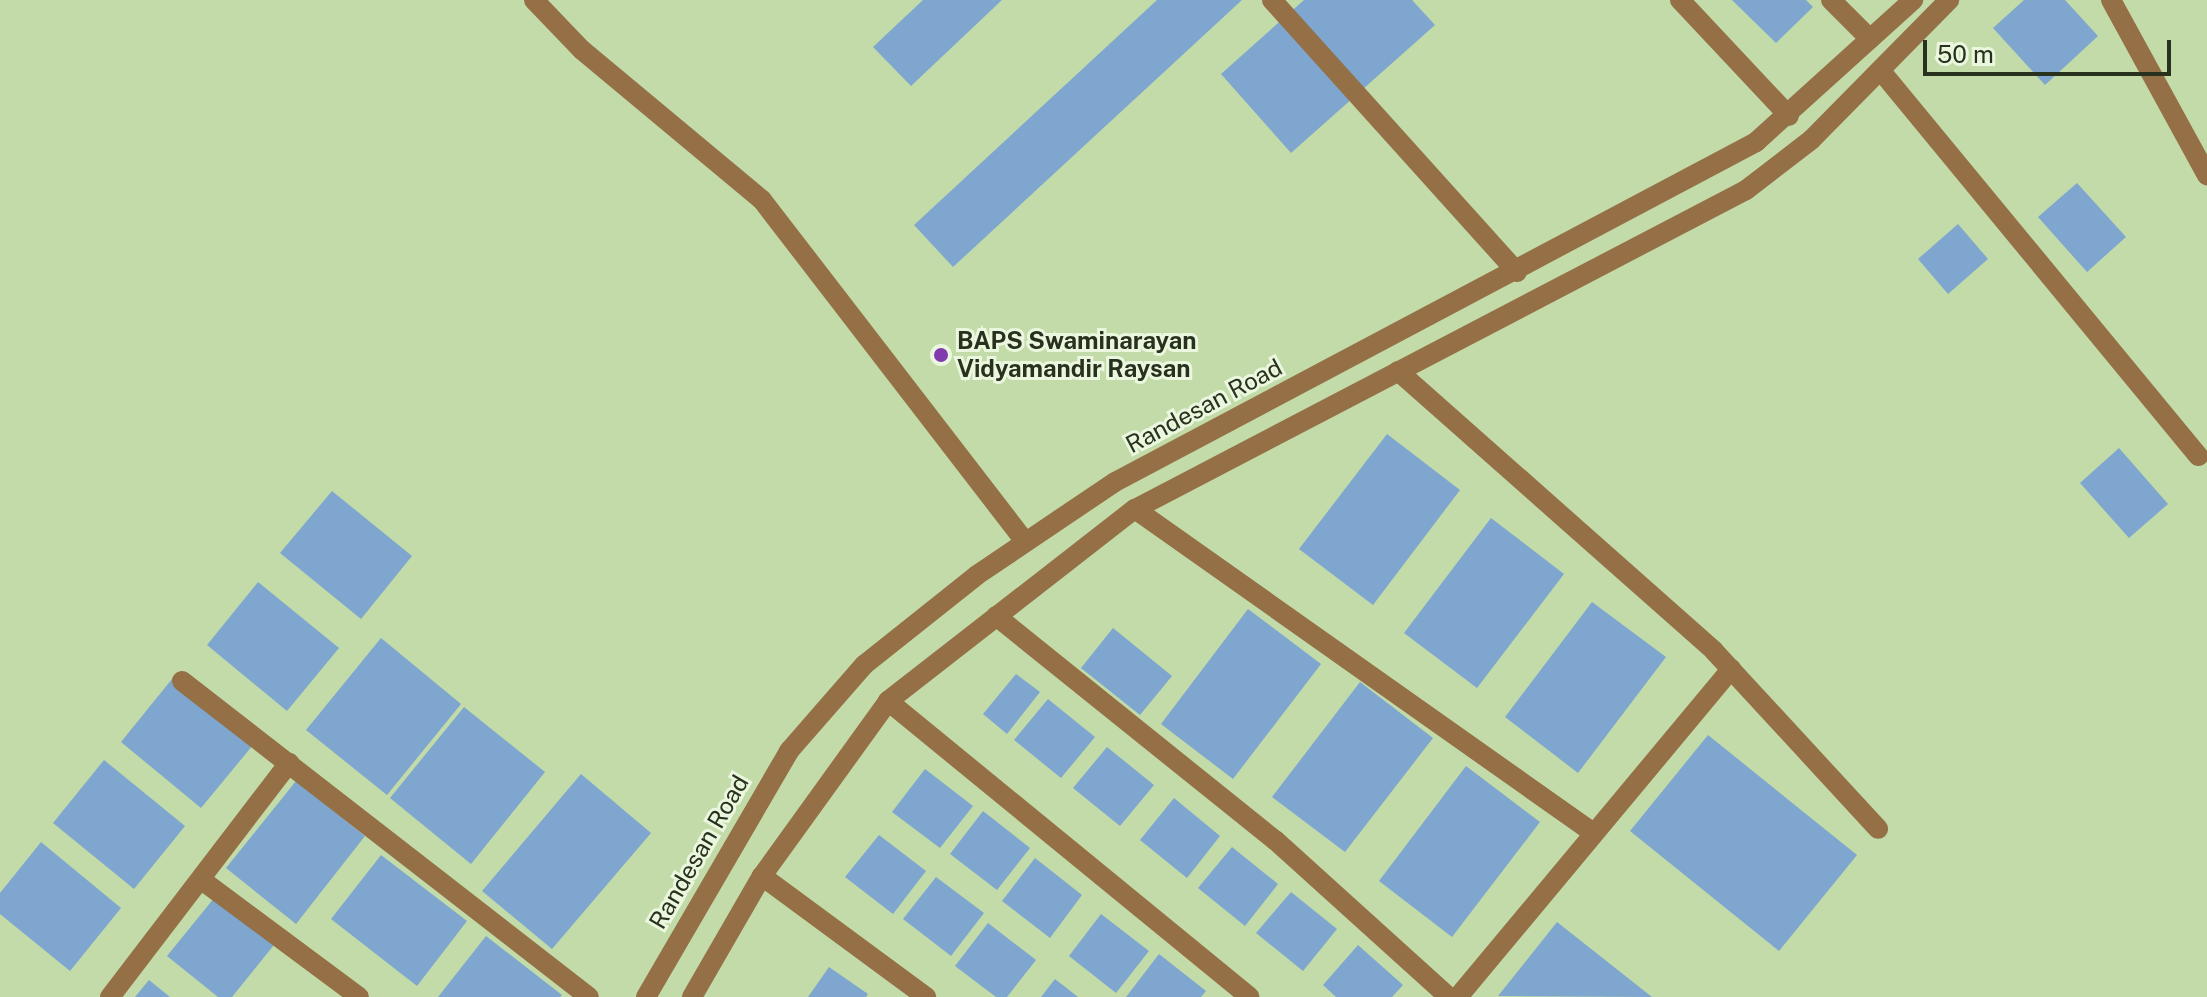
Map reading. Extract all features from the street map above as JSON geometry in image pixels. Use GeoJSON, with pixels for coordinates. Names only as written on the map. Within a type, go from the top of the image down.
{"type":"FeatureCollection","features":[{"type":"Feature","properties":{"kind":"street"},"geometry":{"type":"LineString","coordinates":[[534,0],[582,50],[762,200],[1025,542]]}},
{"type":"Feature","properties":{"kind":"street"},"geometry":{"type":"LineString","coordinates":[[1272,0],[1517,272]]}},
{"type":"Feature","properties":{"kind":"street"},"geometry":{"type":"LineString","coordinates":[[1680,0],[1789,116]]}},
{"type":"Feature","properties":{"kind":"street"},"geometry":{"type":"LineString","coordinates":[[1831,0],[1870,39]]}},
{"type":"Feature","properties":{"kind":"street","name":"Randesan Road"},"geometry":{"type":"LineString","coordinates":[[646,997],[789,751],[864,665],[1025,542],[1115,482],[1517,272],[1756,142],[1789,116],[1913,0]]}},
{"type":"Feature","properties":{"kind":"street"},"geometry":{"type":"LineString","coordinates":[[692,997],[762,876],[888,701],[1135,509],[1746,190],[1881,71],[1949,0]]}},
{"type":"Feature","properties":{"kind":"street"},"geometry":{"type":"LineString","coordinates":[[2111,0],[2207,175]]}},
{"type":"Feature","properties":{"kind":"street"},"geometry":{"type":"LineString","coordinates":[[1881,71],[2198,456]]}},
{"type":"Feature","properties":{"kind":"street"},"geometry":{"type":"LineString","coordinates":[[1398,371],[1731,669],[1878,829]]}},
{"type":"Feature","properties":{"kind":"street"},"geometry":{"type":"LineString","coordinates":[[1135,509],[1592,832]]}},
{"type":"Feature","properties":{"kind":"street"},"geometry":{"type":"LineString","coordinates":[[996,616],[1275,840],[1449,997]]}},
{"type":"Feature","properties":{"kind":"street"},"geometry":{"type":"LineString","coordinates":[[1458,997],[1592,832],[1731,669]]}},
{"type":"Feature","properties":{"kind":"street"},"geometry":{"type":"LineString","coordinates":[[182,681],[589,997]]}},
{"type":"Feature","properties":{"kind":"street"},"geometry":{"type":"LineString","coordinates":[[888,701],[1249,997]]}},
{"type":"Feature","properties":{"kind":"street"},"geometry":{"type":"LineString","coordinates":[[110,997],[203,881],[289,763]]}},
{"type":"Feature","properties":{"kind":"street"},"geometry":{"type":"LineString","coordinates":[[762,876],[926,997]]}},
{"type":"Feature","properties":{"kind":"street"},"geometry":{"type":"LineString","coordinates":[[203,881],[359,997]]}},
{"type":"Feature","properties":{"kind":"building"},"geometry":{"type":"Polygon","coordinates":[[[923,0],[1002,0],[911,86],[873,47],[923,0]]]}},
{"type":"Feature","properties":{"kind":"building"},"geometry":{"type":"Polygon","coordinates":[[[1157,0],[1242,0],[953,267],[914,225],[1157,0]]]}},
{"type":"Feature","properties":{"kind":"building"},"geometry":{"type":"Polygon","coordinates":[[[1304,0],[1412,0],[1435,25],[1291,153],[1221,74],[1304,0]]]}},
{"type":"Feature","properties":{"kind":"building"},"geometry":{"type":"Polygon","coordinates":[[[1732,0],[1806,0],[1813,7],[1776,43],[1732,0]]]}},
{"type":"Feature","properties":{"kind":"building"},"geometry":{"type":"Polygon","coordinates":[[[2024,0],[2065,0],[2098,36],[2045,85],[1993,28],[2024,0]]]}},
{"type":"Feature","properties":{"kind":"building"},"geometry":{"type":"Polygon","coordinates":[[[2077,183],[2126,237],[2087,272],[2038,217],[2077,183]]]}},
{"type":"Feature","properties":{"kind":"building"},"geometry":{"type":"Polygon","coordinates":[[[1958,224],[1988,259],[1948,294],[1918,259],[1958,224]]]}},
{"type":"Feature","properties":{"kind":"building"},"geometry":{"type":"Polygon","coordinates":[[[1387,434],[1460,490],[1373,605],[1299,549],[1387,434]]]}},
{"type":"Feature","properties":{"kind":"building"},"geometry":{"type":"Polygon","coordinates":[[[2119,448],[2168,504],[2129,538],[2080,483],[2119,448]]]}},
{"type":"Feature","properties":{"kind":"building"},"geometry":{"type":"Polygon","coordinates":[[[332,491],[412,556],[361,619],[280,553],[332,491]]]}},
{"type":"Feature","properties":{"kind":"building"},"geometry":{"type":"Polygon","coordinates":[[[1491,518],[1564,574],[1477,688],[1404,633],[1491,518]]]}},
{"type":"Feature","properties":{"kind":"building"},"geometry":{"type":"Polygon","coordinates":[[[258,582],[339,648],[287,711],[207,645],[258,582]]]}},
{"type":"Feature","properties":{"kind":"building"},"geometry":{"type":"Polygon","coordinates":[[[1592,602],[1666,657],[1578,773],[1505,717],[1592,602]]]}},
{"type":"Feature","properties":{"kind":"building"},"geometry":{"type":"Polygon","coordinates":[[[1248,609],[1321,664],[1233,779],[1161,724],[1248,609]]]}},
{"type":"Feature","properties":{"kind":"building"},"geometry":{"type":"Polygon","coordinates":[[[1113,628],[1172,676],[1140,715],[1081,668],[1113,628]]]}},
{"type":"Feature","properties":{"kind":"building"},"geometry":{"type":"Polygon","coordinates":[[[381,638],[461,704],[387,795],[306,730],[381,638]]]}},
{"type":"Feature","properties":{"kind":"building"},"geometry":{"type":"Polygon","coordinates":[[[1016,674],[1040,692],[1007,734],[983,714],[1016,674]]]}},
{"type":"Feature","properties":{"kind":"building"},"geometry":{"type":"Polygon","coordinates":[[[172,679],[253,745],[201,808],[121,742],[172,679]]]}},
{"type":"Feature","properties":{"kind":"building"},"geometry":{"type":"Polygon","coordinates":[[[1360,682],[1433,738],[1345,852],[1272,797],[1360,682]]]}},
{"type":"Feature","properties":{"kind":"building"},"geometry":{"type":"Polygon","coordinates":[[[1048,699],[1095,737],[1061,778],[1014,740],[1048,699]]]}},
{"type":"Feature","properties":{"kind":"building"},"geometry":{"type":"Polygon","coordinates":[[[464,707],[545,772],[471,864],[390,798],[464,707]]]}},
{"type":"Feature","properties":{"kind":"building"},"geometry":{"type":"Polygon","coordinates":[[[1708,735],[1857,855],[1779,951],[1630,831],[1708,735]]]}},
{"type":"Feature","properties":{"kind":"building"},"geometry":{"type":"Polygon","coordinates":[[[1107,747],[1154,785],[1120,826],[1073,788],[1107,747]]]}},
{"type":"Feature","properties":{"kind":"building"},"geometry":{"type":"Polygon","coordinates":[[[104,760],[185,826],[134,889],[53,823],[104,760]]]}},
{"type":"Feature","properties":{"kind":"building"},"geometry":{"type":"Polygon","coordinates":[[[1466,766],[1540,822],[1452,937],[1379,881],[1466,766]]]}},
{"type":"Feature","properties":{"kind":"building"},"geometry":{"type":"Polygon","coordinates":[[[925,769],[973,806],[940,848],[892,812],[925,769]]]}},
{"type":"Feature","properties":{"kind":"building"},"geometry":{"type":"Polygon","coordinates":[[[581,774],[651,833],[552,949],[482,891],[581,774]]]}},
{"type":"Feature","properties":{"kind":"building"},"geometry":{"type":"Polygon","coordinates":[[[296,781],[365,836],[296,924],[226,868],[296,781]]]}},
{"type":"Feature","properties":{"kind":"building"},"geometry":{"type":"Polygon","coordinates":[[[1174,798],[1220,836],[1187,878],[1140,840],[1174,798]]]}},
{"type":"Feature","properties":{"kind":"building"},"geometry":{"type":"Polygon","coordinates":[[[983,811],[1030,848],[997,890],[950,854],[983,811]]]}},
{"type":"Feature","properties":{"kind":"building"},"geometry":{"type":"Polygon","coordinates":[[[879,835],[926,871],[893,914],[845,877],[879,835]]]}},
{"type":"Feature","properties":{"kind":"building"},"geometry":{"type":"Polygon","coordinates":[[[41,842],[121,908],[70,971],[0,914],[0,893],[41,842]]]}},
{"type":"Feature","properties":{"kind":"building"},"geometry":{"type":"Polygon","coordinates":[[[1232,847],[1278,884],[1245,926],[1198,888],[1232,847]]]}},
{"type":"Feature","properties":{"kind":"building"},"geometry":{"type":"Polygon","coordinates":[[[381,855],[467,921],[417,986],[331,919],[381,855]]]}},
{"type":"Feature","properties":{"kind":"building"},"geometry":{"type":"Polygon","coordinates":[[[1035,858],[1082,895],[1050,938],[1002,901],[1035,858]]]}},
{"type":"Feature","properties":{"kind":"building"},"geometry":{"type":"Polygon","coordinates":[[[936,877],[984,913],[951,956],[903,919],[936,877]]]}},
{"type":"Feature","properties":{"kind":"building"},"geometry":{"type":"Polygon","coordinates":[[[219,892],[278,940],[232,997],[218,997],[167,956],[219,892]]]}},
{"type":"Feature","properties":{"kind":"building"},"geometry":{"type":"Polygon","coordinates":[[[1291,892],[1337,929],[1303,971],[1256,933],[1291,892]]]}},
{"type":"Feature","properties":{"kind":"building"},"geometry":{"type":"Polygon","coordinates":[[[1101,914],[1149,951],[1116,993],[1069,956],[1101,914]]]}},
{"type":"Feature","properties":{"kind":"building"},"geometry":{"type":"Polygon","coordinates":[[[1557,922],[1652,997],[1498,996],[1557,922]]]}},
{"type":"Feature","properties":{"kind":"building"},"geometry":{"type":"Polygon","coordinates":[[[988,923],[1036,960],[1007,997],[996,997],[955,966],[988,923]]]}},
{"type":"Feature","properties":{"kind":"building"},"geometry":{"type":"Polygon","coordinates":[[[486,936],[562,995],[438,997],[486,936]]]}},
{"type":"Feature","properties":{"kind":"building"},"geometry":{"type":"Polygon","coordinates":[[[1358,945],[1403,985],[1392,997],[1336,997],[1323,985],[1358,945]]]}},
{"type":"Feature","properties":{"kind":"building"},"geometry":{"type":"Polygon","coordinates":[[[1159,954],[1206,991],[1201,997],[1126,997],[1159,954]]]}},
{"type":"Feature","properties":{"kind":"building"},"geometry":{"type":"Polygon","coordinates":[[[829,967],[868,994],[866,997],[808,997],[829,967]]]}},
{"type":"Feature","properties":{"kind":"building"},"geometry":{"type":"Polygon","coordinates":[[[1055,979],[1078,997],[1041,997],[1055,979]]]}},
{"type":"Feature","properties":{"kind":"building"},"geometry":{"type":"Polygon","coordinates":[[[149,980],[170,997],[135,997],[149,980]]]}},
{"type":"Feature","properties":{"kind":"place","name":"BAPS Swaminarayan Vidyamandir Raysan"},"geometry":{"type":"Point","coordinates":[941,355]}}]}
